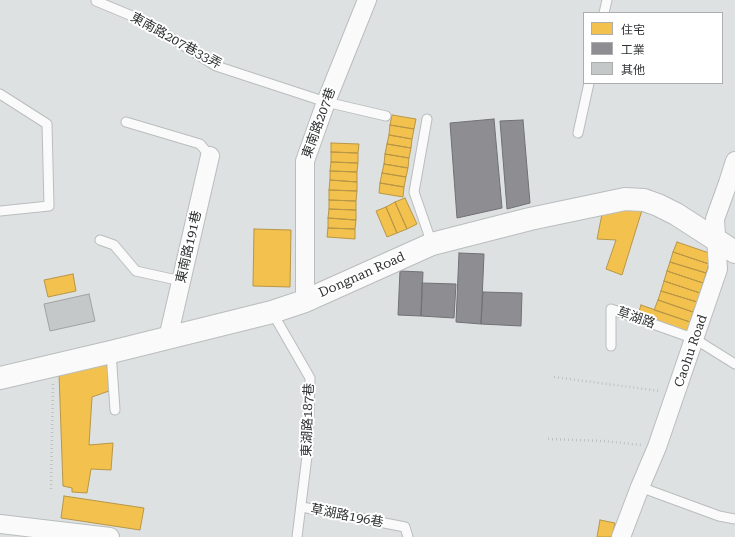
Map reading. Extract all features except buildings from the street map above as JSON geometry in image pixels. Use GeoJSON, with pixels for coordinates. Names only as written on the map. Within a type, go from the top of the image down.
{"type":"FeatureCollection","features":[{"type":"Feature","properties":{"kind":"street","name":"東南路207巷"},"geometry":{"type":"LineString","coordinates":[[305,301],[305,161],[326,102],[368,0]]}},
{"type":"Feature","properties":{"kind":"street","name":"東南路191巷"},"geometry":{"type":"LineString","coordinates":[[168,338],[210,156]]}},
{"type":"Feature","properties":{"kind":"street","name":"Caohu Road"},"geometry":{"type":"LineString","coordinates":[[622,537],[676,394],[718,269],[715,219],[735,161]]}},
{"type":"Feature","properties":{"kind":"street","name":"Dongnan Road"},"geometry":{"type":"LineString","coordinates":[[0,378],[272,312],[305,301],[432,244],[530,219],[625,199],[644,200],[658,205],[676,214],[735,252]]}},
{"type":"Feature","properties":{"kind":"street"},"geometry":{"type":"LineString","coordinates":[[0,524],[110,537]]}},
{"type":"Feature","properties":{"kind":"lane"},"geometry":{"type":"LineString","coordinates":[[604,12],[607,0]]}},
{"type":"Feature","properties":{"kind":"lane","name":"東南路207巷33弄"},"geometry":{"type":"LineString","coordinates":[[96,1],[144,22],[216,66],[326,102],[386,116]]}},
{"type":"Feature","properties":{"kind":"lane"},"geometry":{"type":"LineString","coordinates":[[578,133],[588,84]]}},
{"type":"Feature","properties":{"kind":"lane"},"geometry":{"type":"LineString","coordinates":[[0,94],[47,124],[49,206],[0,211]]}},
{"type":"Feature","properties":{"kind":"lane"},"geometry":{"type":"LineString","coordinates":[[427,120],[414,192],[432,244]]}},
{"type":"Feature","properties":{"kind":"lane"},"geometry":{"type":"LineString","coordinates":[[126,122],[200,144],[210,156]]}},
{"type":"Feature","properties":{"kind":"lane"},"geometry":{"type":"LineString","coordinates":[[100,240],[114,245],[136,271],[181,281]]}},
{"type":"Feature","properties":{"kind":"lane","name":"草湖路"},"geometry":{"type":"LineString","coordinates":[[611,346],[611,309],[695,338]]}},
{"type":"Feature","properties":{"kind":"lane","name":"東湖路187巷"},"geometry":{"type":"LineString","coordinates":[[272,312],[310,378],[308,448],[302,507],[297,537]]}},
{"type":"Feature","properties":{"kind":"lane"},"geometry":{"type":"LineString","coordinates":[[695,338],[735,364]]}},
{"type":"Feature","properties":{"kind":"lane"},"geometry":{"type":"LineString","coordinates":[[111,352],[115,410]]}},
{"type":"Feature","properties":{"kind":"lane"},"geometry":{"type":"LineString","coordinates":[[640,487],[719,516],[735,519]]}},
{"type":"Feature","properties":{"kind":"lane","name":"草湖路196巷"},"geometry":{"type":"LineString","coordinates":[[302,507],[405,527],[408,537]]}},
{"type":"Feature","properties":{"kind":"path"},"geometry":{"type":"LineString","coordinates":[[51,489],[53,365]]}},
{"type":"Feature","properties":{"kind":"path"},"geometry":{"type":"LineString","coordinates":[[554,377],[676,394]]}},
{"type":"Feature","properties":{"kind":"path"},"geometry":{"type":"LineString","coordinates":[[548,439],[603,441],[657,447]]}}]}
